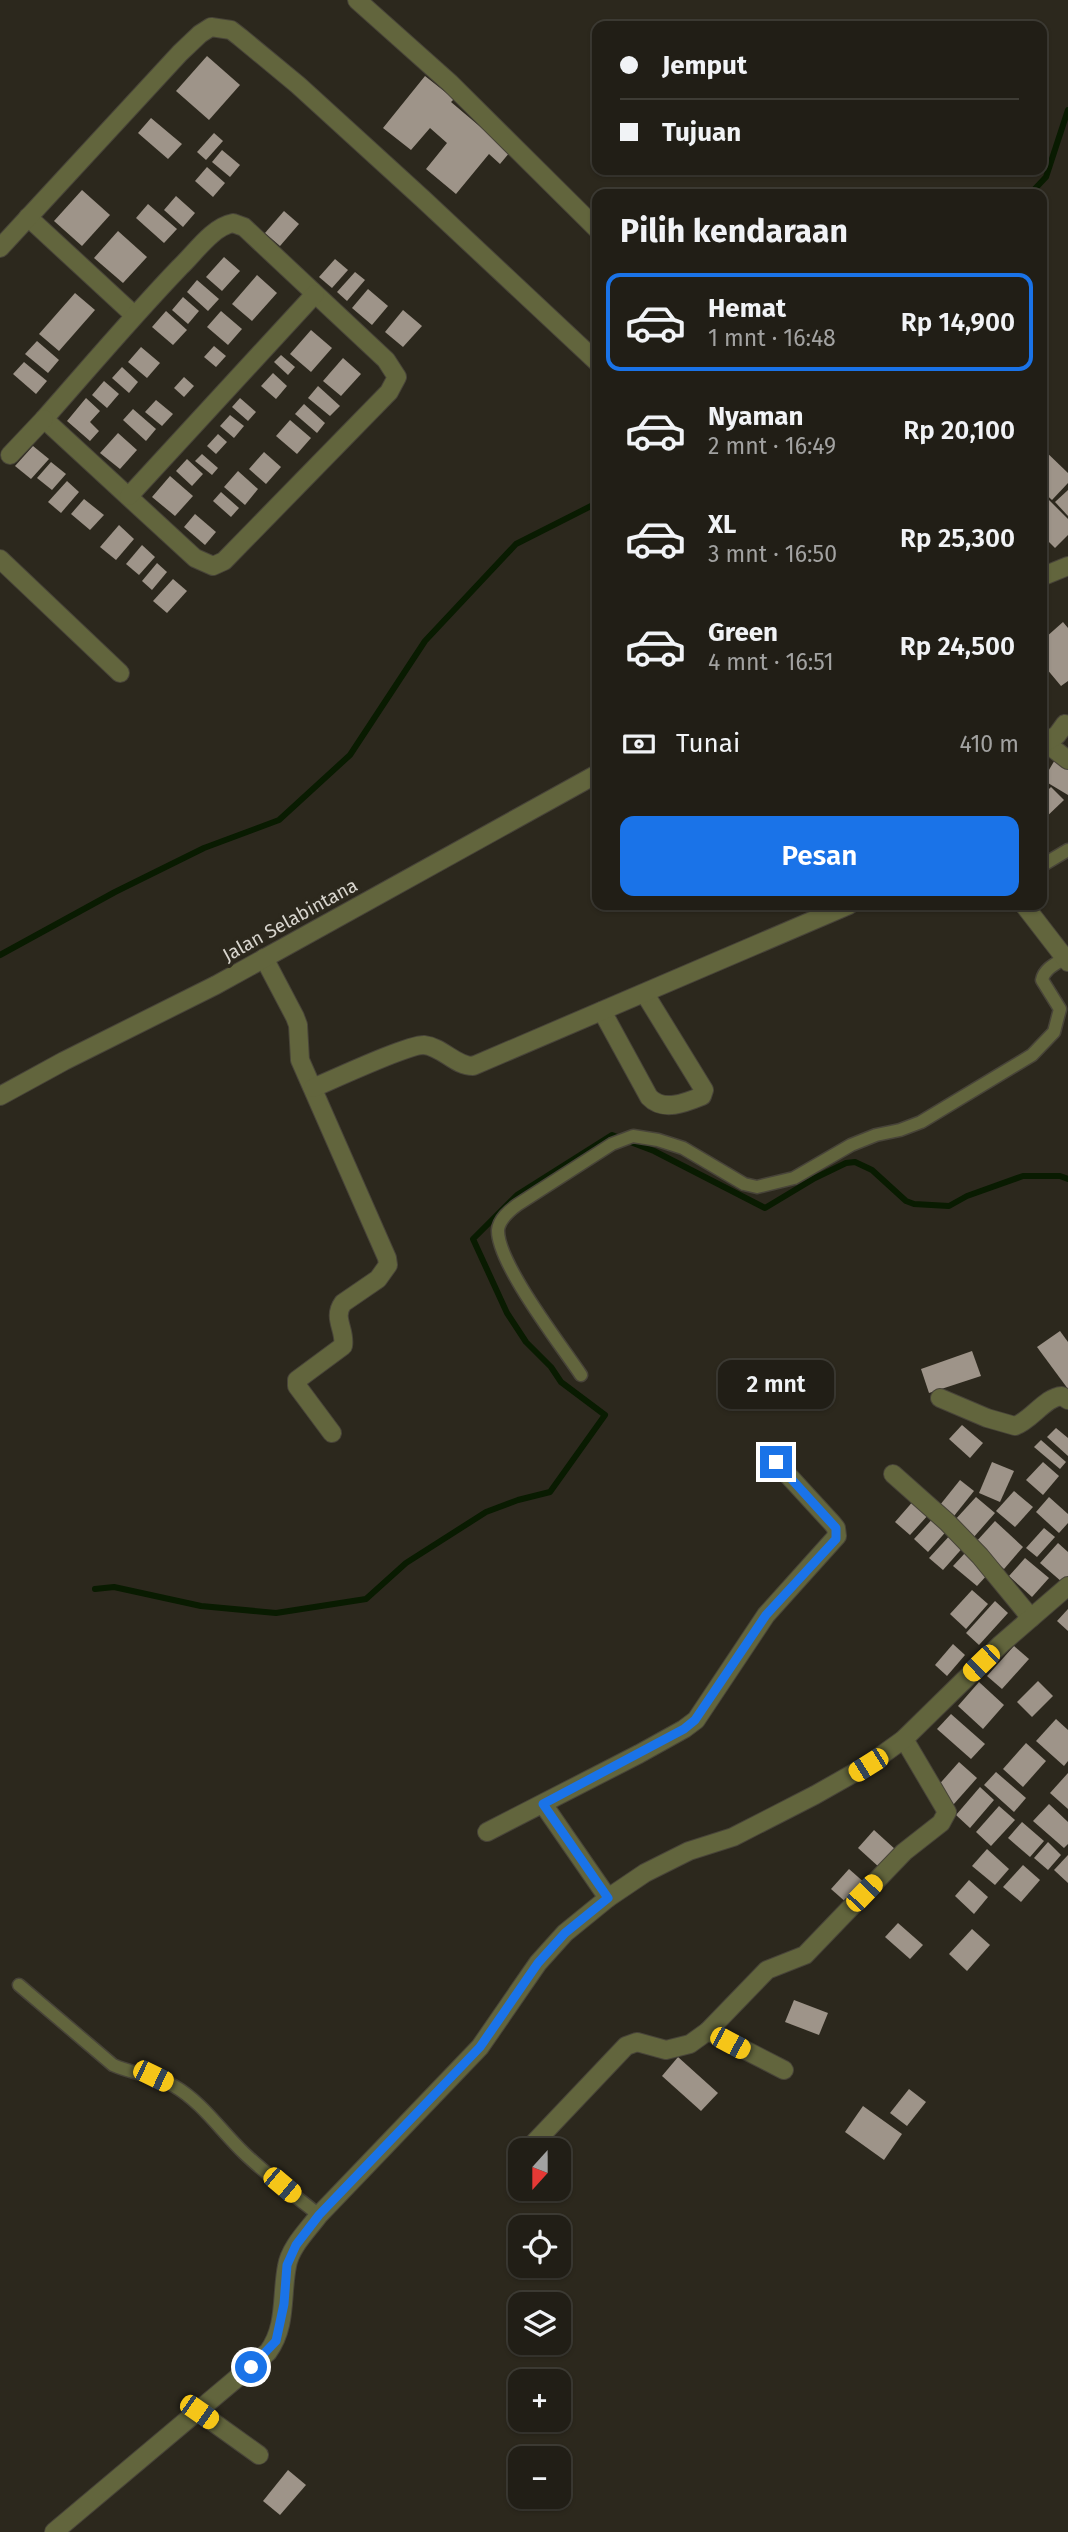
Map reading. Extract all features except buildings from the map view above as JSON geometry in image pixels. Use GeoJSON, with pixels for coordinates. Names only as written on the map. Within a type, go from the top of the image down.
{"type":"FeatureCollection","features":[{"type":"Feature","properties":{"kind":"street"},"geometry":{"type":"LineString","coordinates":[[356,0],[458,91],[592,224]]}},
{"type":"Feature","properties":{"kind":"street"},"geometry":{"type":"LineString","coordinates":[[0,248],[180,52],[211,27],[220,27],[240,37],[298,85],[592,357]]}},
{"type":"Feature","properties":{"kind":"street"},"geometry":{"type":"LineString","coordinates":[[28,217],[134,315]]}},
{"type":"Feature","properties":{"kind":"street"},"geometry":{"type":"LineString","coordinates":[[10,455],[134,315],[225,224],[233,223],[244,227],[391,366],[397,377],[389,392],[218,565],[207,566],[195,558],[44,419]]}},
{"type":"Feature","properties":{"kind":"street"},"geometry":{"type":"LineString","coordinates":[[129,496],[315,295]]}},
{"type":"Feature","properties":{"kind":"street"},"geometry":{"type":"LineString","coordinates":[[0,559],[120,673]]}},
{"type":"Feature","properties":{"kind":"street"},"geometry":{"type":"LineString","coordinates":[[1047,575],[1068,566]]}},
{"type":"Feature","properties":{"kind":"street"},"geometry":{"type":"LineString","coordinates":[[1047,742],[1057,735],[1065,724]]}},
{"type":"Feature","properties":{"kind":"street"},"geometry":{"type":"LineString","coordinates":[[1047,746],[1068,760]]}},
{"type":"Feature","properties":{"kind":"street","name":"Jalan Selabintana"},"geometry":{"type":"LineString","coordinates":[[0,1096],[264,958],[592,777]]}},
{"type":"Feature","properties":{"kind":"street"},"geometry":{"type":"LineString","coordinates":[[313,1088],[421,1045],[444,1052],[466,1066],[473,1066],[838,910]]}},
{"type":"Feature","properties":{"kind":"street"},"geometry":{"type":"LineString","coordinates":[[1028,910],[1066,960]]}},
{"type":"Feature","properties":{"kind":"street"},"geometry":{"type":"LineString","coordinates":[[264,958],[298,1025],[300,1060],[384,1249],[388,1265],[379,1279],[339,1308],[337,1314],[345,1336],[343,1346],[297,1380],[297,1386],[332,1433]]}},
{"type":"Feature","properties":{"kind":"street"},"geometry":{"type":"LineString","coordinates":[[603,1011],[649,1097],[655,1103],[662,1106],[702,1096],[704,1090],[645,994]]}},
{"type":"Feature","properties":{"kind":"street"},"geometry":{"type":"LineString","coordinates":[[940,1398],[987,1418],[1015,1426],[1025,1422],[1055,1396],[1068,1400]]}},
{"type":"Feature","properties":{"kind":"street"},"geometry":{"type":"LineString","coordinates":[[487,1832],[684,1729],[695,1720],[766,1615],[836,1539],[836,1528],[776,1462]]}},
{"type":"Feature","properties":{"kind":"street"},"geometry":{"type":"LineString","coordinates":[[893,1474],[947,1522],[980,1556],[1031,1618]]}},
{"type":"Feature","properties":{"kind":"street"},"geometry":{"type":"LineString","coordinates":[[54,2532],[268,2352],[276,2341],[284,2304],[287,2265],[296,2245],[319,2215],[480,2047],[538,1963],[565,1933],[608,1898],[645,1873],[689,1851],[733,1837],[868,1765],[904,1739],[1001,1644],[1068,1587]]}},
{"type":"Feature","properties":{"kind":"street"},"geometry":{"type":"LineString","coordinates":[[538,2138],[626,2046],[637,2042],[666,2050],[690,2044],[708,2031],[767,1970],[805,1955],[904,1852],[945,1818],[947,1812],[904,1739]]}},
{"type":"Feature","properties":{"kind":"street"},"geometry":{"type":"LineString","coordinates":[[543,1804],[608,1898]]}},
{"type":"Feature","properties":{"kind":"street"},"geometry":{"type":"LineString","coordinates":[[708,2031],[784,2070]]}},
{"type":"Feature","properties":{"kind":"street"},"geometry":{"type":"LineString","coordinates":[[199,2412],[259,2455]]}},
{"type":"Feature","properties":{"kind":"lane"},"geometry":{"type":"LineString","coordinates":[[1047,862],[1068,850]]}},
{"type":"Feature","properties":{"kind":"lane"},"geometry":{"type":"LineString","coordinates":[[581,1375],[509,1267],[500,1243],[498,1227],[517,1205],[612,1144],[633,1136],[683,1148],[744,1184],[757,1187],[794,1178],[863,1140],[921,1122],[1031,1055],[1054,1032],[1060,1009],[1042,980],[1051,967],[1066,960]]}},
{"type":"Feature","properties":{"kind":"lane"},"geometry":{"type":"LineString","coordinates":[[19,1985],[113,2065],[128,2072],[153,2076],[176,2087],[202,2109],[245,2154],[319,2215]]}},
{"type":"Feature","properties":{"kind":"waterway"},"geometry":{"type":"LineString","coordinates":[[1047,174],[1068,110]]}},
{"type":"Feature","properties":{"kind":"waterway"},"geometry":{"type":"LineString","coordinates":[[1035,189],[1047,175]]}},
{"type":"Feature","properties":{"kind":"waterway"},"geometry":{"type":"LineString","coordinates":[[0,955],[115,892],[204,848],[279,820],[350,755],[425,641],[516,544],[592,506]]}},
{"type":"Feature","properties":{"kind":"waterway"},"geometry":{"type":"LineString","coordinates":[[95,1589],[114,1587],[201,1606],[276,1613],[366,1599],[406,1563],[486,1512],[550,1492],[605,1415],[561,1382],[551,1367],[526,1342],[507,1313],[473,1239],[517,1195],[612,1135],[654,1151],[765,1208],[815,1178],[846,1163],[855,1162],[872,1170],[906,1201],[914,1204],[949,1206],[967,1196],[1023,1176],[1060,1176],[1068,1179]]}},
{"type":"Feature","properties":{"kind":"route"},"geometry":{"type":"LineString","coordinates":[[251,2367],[276,2341],[284,2304],[287,2265],[296,2245],[319,2215],[480,2047],[538,1963],[565,1933],[608,1898],[543,1804],[684,1729],[695,1720],[766,1615],[836,1539],[836,1528],[776,1462]]}}]}
